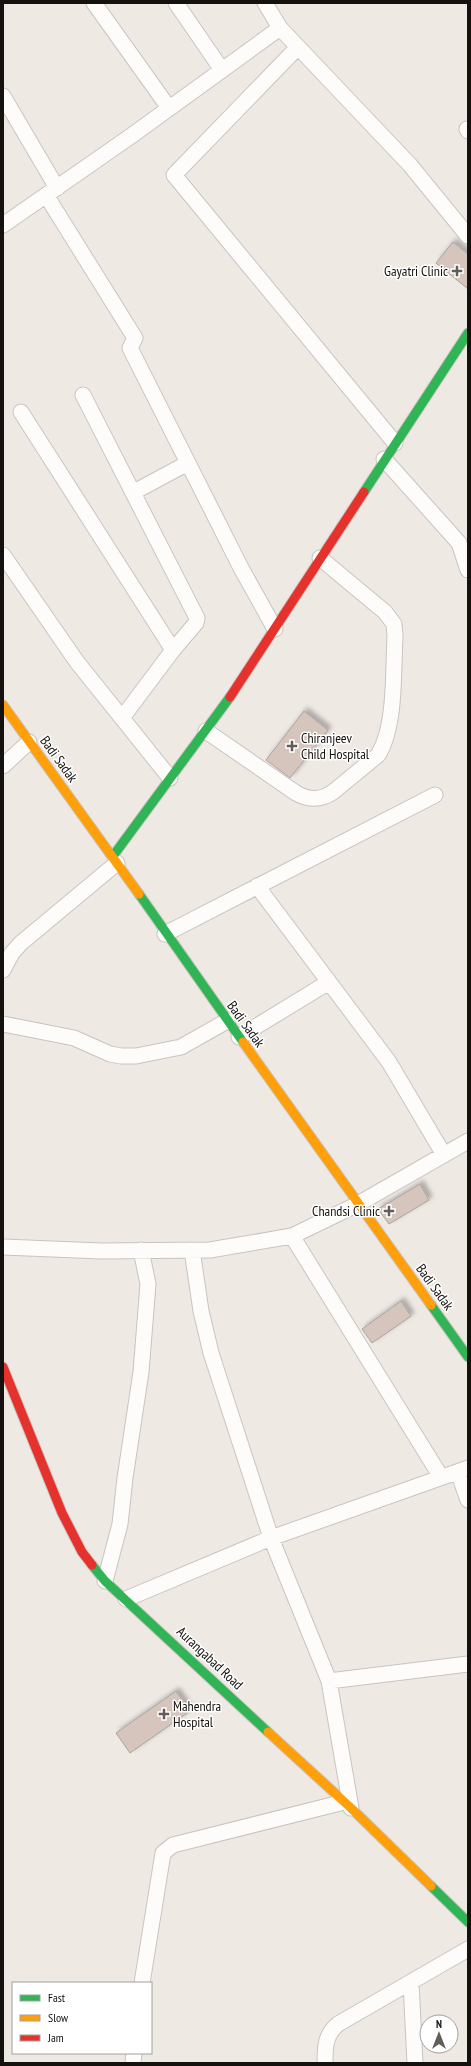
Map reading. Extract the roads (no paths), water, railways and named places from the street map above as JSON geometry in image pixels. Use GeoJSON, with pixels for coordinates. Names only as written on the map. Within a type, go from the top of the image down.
{"type":"FeatureCollection","features":[{"type":"Feature","properties":{"kind":"main road"},"geometry":{"type":"LineString","coordinates":[[115,860],[170,778],[206,731],[394,443],[468,333]]}},
{"type":"Feature","properties":{"kind":"main road","name":"Badi Sadak"},"geometry":{"type":"LineString","coordinates":[[3,706],[115,860],[165,934],[468,1357]]}},
{"type":"Feature","properties":{"kind":"main road","name":"Aurangabad Road"},"geometry":{"type":"LineString","coordinates":[[3,1367],[62,1513],[82,1552],[105,1581],[348,1805],[468,1922]]}},
{"type":"Feature","properties":{"kind":"street"},"geometry":{"type":"LineString","coordinates":[[94,3],[169,108]]}},
{"type":"Feature","properties":{"kind":"street"},"geometry":{"type":"LineString","coordinates":[[176,3],[222,70]]}},
{"type":"Feature","properties":{"kind":"street"},"geometry":{"type":"LineString","coordinates":[[265,3],[280,28],[410,165],[468,236]]}},
{"type":"Feature","properties":{"kind":"street"},"geometry":{"type":"LineString","coordinates":[[3,225],[280,28]]}},
{"type":"Feature","properties":{"kind":"street"},"geometry":{"type":"LineString","coordinates":[[298,47],[174,175],[394,443]]}},
{"type":"Feature","properties":{"kind":"street"},"geometry":{"type":"LineString","coordinates":[[3,96],[52,191],[135,338],[130,348],[241,568],[274,629]]}},
{"type":"Feature","properties":{"kind":"street"},"geometry":{"type":"LineString","coordinates":[[83,395],[134,492],[197,618],[196,623],[173,650],[122,718]]}},
{"type":"Feature","properties":{"kind":"street"},"geometry":{"type":"LineString","coordinates":[[21,412],[173,650]]}},
{"type":"Feature","properties":{"kind":"street"},"geometry":{"type":"LineString","coordinates":[[384,459],[459,543],[468,570]]}},
{"type":"Feature","properties":{"kind":"street"},"geometry":{"type":"LineString","coordinates":[[134,492],[188,463]]}},
{"type":"Feature","properties":{"kind":"street"},"geometry":{"type":"LineString","coordinates":[[3,555],[77,662],[170,778]]}},
{"type":"Feature","properties":{"kind":"street"},"geometry":{"type":"LineString","coordinates":[[206,731],[296,793],[311,799],[319,799],[333,792],[378,755],[383,748],[389,730],[395,636],[394,624],[385,612],[320,558]]}},
{"type":"Feature","properties":{"kind":"street"},"geometry":{"type":"LineString","coordinates":[[3,766],[29,742]]}},
{"type":"Feature","properties":{"kind":"street"},"geometry":{"type":"LineString","coordinates":[[165,934],[435,795]]}},
{"type":"Feature","properties":{"kind":"street"},"geometry":{"type":"LineString","coordinates":[[3,970],[12,953],[21,943],[115,860]]}},
{"type":"Feature","properties":{"kind":"street"},"geometry":{"type":"LineString","coordinates":[[258,886],[389,1062],[444,1155]]}},
{"type":"Feature","properties":{"kind":"street"},"geometry":{"type":"LineString","coordinates":[[239,1037],[329,982]]}},
{"type":"Feature","properties":{"kind":"street"},"geometry":{"type":"LineString","coordinates":[[3,1024],[74,1038],[110,1054],[136,1056],[181,1047],[227,1021]]}},
{"type":"Feature","properties":{"kind":"street"},"geometry":{"type":"LineString","coordinates":[[3,1247],[210,1250],[292,1236],[358,1204],[468,1141]]}},
{"type":"Feature","properties":{"kind":"street"},"geometry":{"type":"LineString","coordinates":[[292,1236],[441,1477]]}},
{"type":"Feature","properties":{"kind":"street"},"geometry":{"type":"LineString","coordinates":[[105,1581],[120,1524],[124,1478],[141,1372],[148,1284],[141,1250]]}},
{"type":"Feature","properties":{"kind":"street"},"geometry":{"type":"LineString","coordinates":[[142,1982],[163,1853],[173,1845],[348,1805],[329,1681],[271,1538],[204,1330],[192,1250]]}},
{"type":"Feature","properties":{"kind":"street"},"geometry":{"type":"LineString","coordinates":[[126,1599],[271,1538],[463,1470],[468,1500]]}},
{"type":"Feature","properties":{"kind":"street"},"geometry":{"type":"LineString","coordinates":[[329,1681],[468,1664]]}},
{"type":"Feature","properties":{"kind":"street"},"geometry":{"type":"LineString","coordinates":[[325,2063],[326,2040],[332,2029],[468,1949]]}},
{"type":"Feature","properties":{"kind":"street"},"geometry":{"type":"LineString","coordinates":[[411,1982],[416,2063]]}},
{"type":"Feature","properties":{"kind":"place","name":"Gayatri Clinic"},"geometry":{"type":"Point","coordinates":[457,271]}},
{"type":"Feature","properties":{"kind":"place","name":"Chiranjeev Child Hospital"},"geometry":{"type":"Point","coordinates":[292,746]}},
{"type":"Feature","properties":{"kind":"place","name":"Chandsi Clinic"},"geometry":{"type":"Point","coordinates":[389,1211]}},
{"type":"Feature","properties":{"kind":"place","name":"Mahendra Hospital"},"geometry":{"type":"Point","coordinates":[164,1714]}}]}
